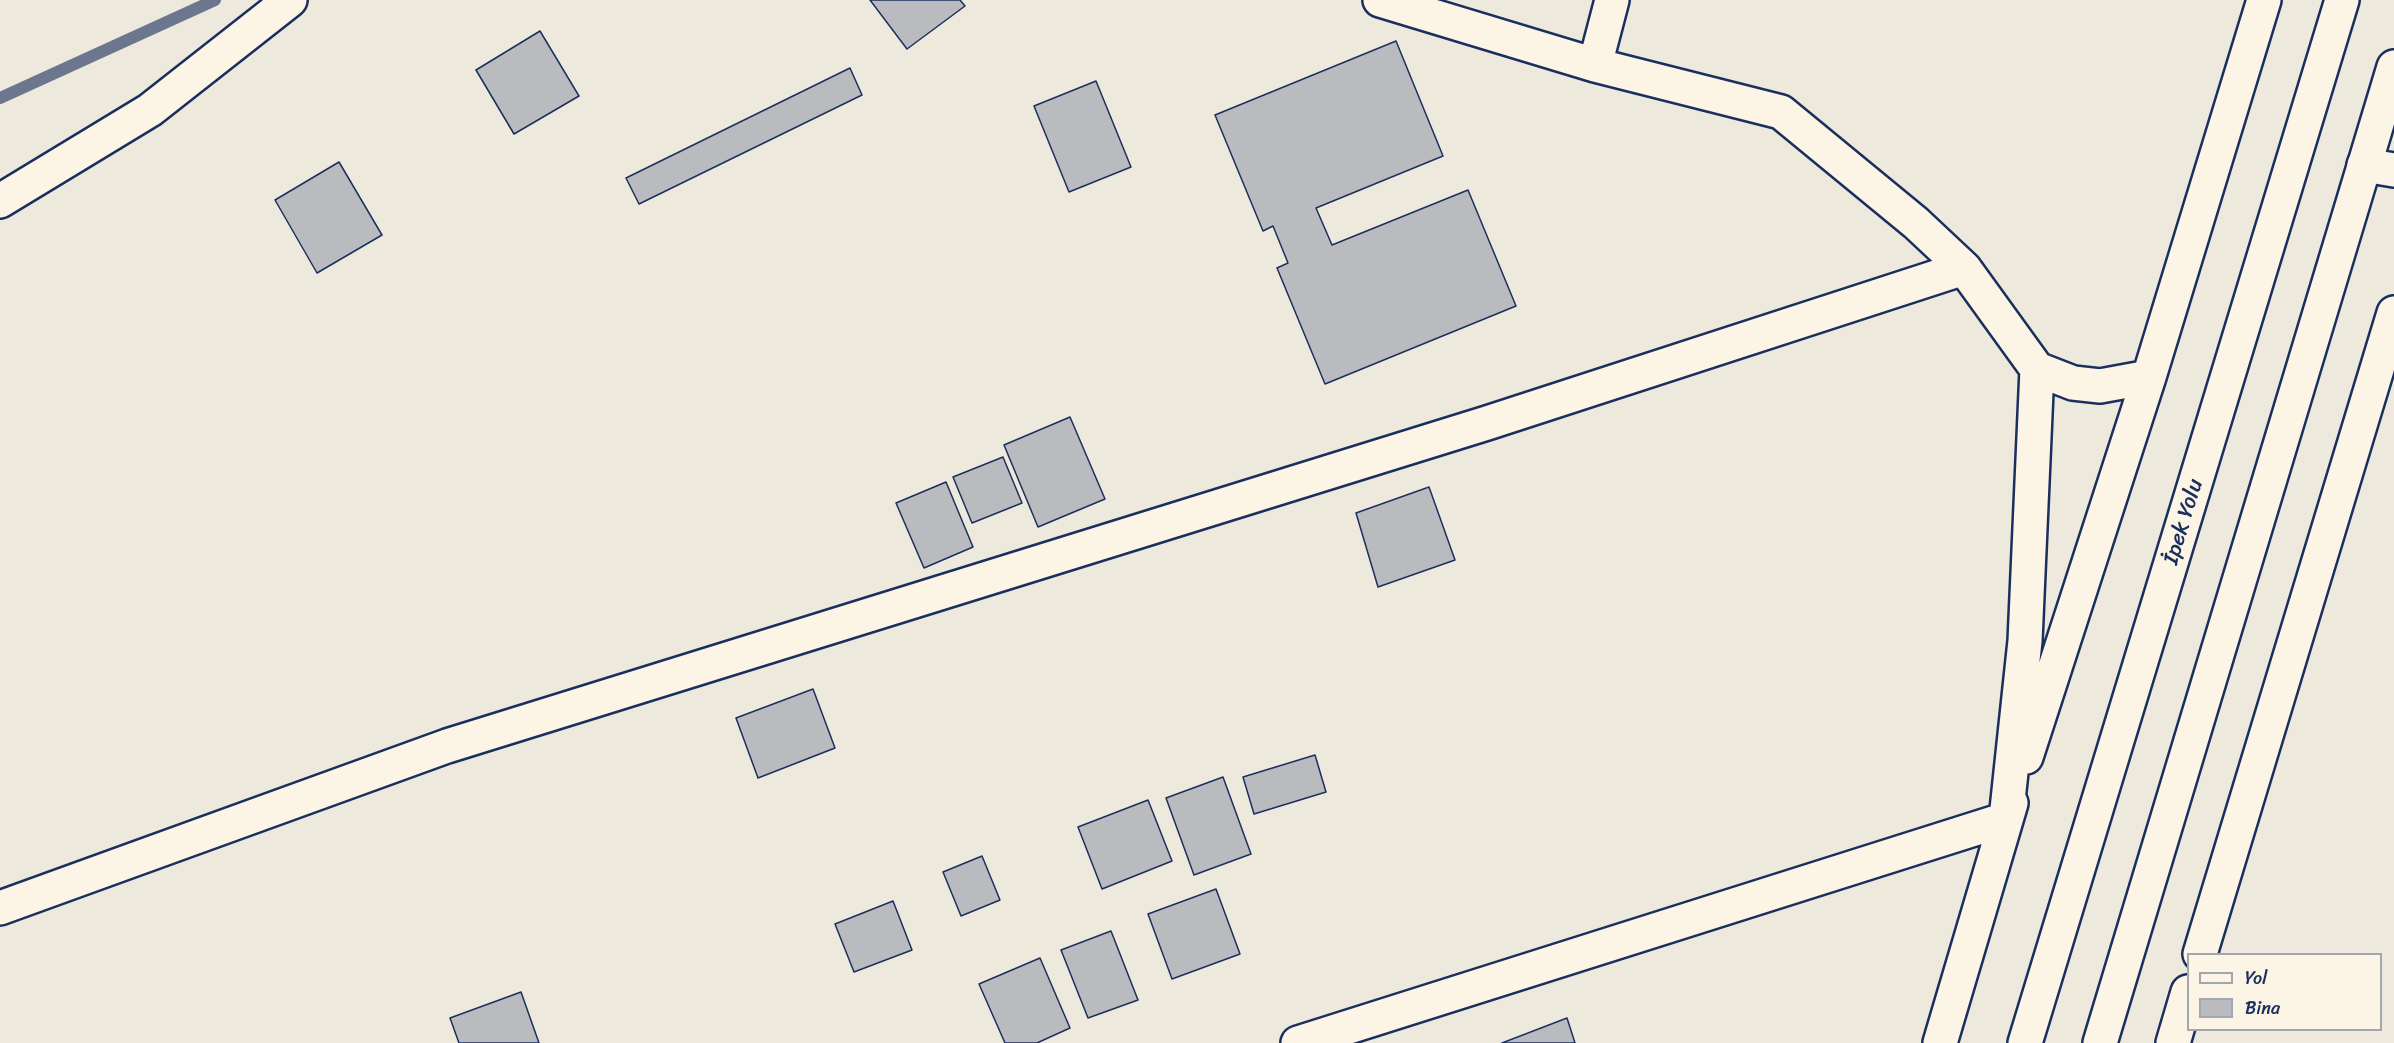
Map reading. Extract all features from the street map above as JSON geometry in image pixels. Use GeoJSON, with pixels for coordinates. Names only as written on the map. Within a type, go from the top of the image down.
{"type":"FeatureCollection","features":[{"type":"Feature","properties":{"kind":"main road"},"geometry":{"type":"LineString","coordinates":[[0,201],[150,110],[290,0]]}},
{"type":"Feature","properties":{"kind":"main road"},"geometry":{"type":"LineString","coordinates":[[1380,0],[1595,65],[1781,112],[1916,223],[1964,268],[2037,369],[2073,383],[2100,386],[2150,377]]}},
{"type":"Feature","properties":{"kind":"main road"},"geometry":{"type":"LineString","coordinates":[[1595,65],[1612,0]]}},
{"type":"Feature","properties":{"kind":"main road"},"geometry":{"type":"LineString","coordinates":[[1940,1043],[2006,819],[2150,377],[2264,0]]}},
{"type":"Feature","properties":{"kind":"main road","name":"İpek Yolu"},"geometry":{"type":"LineString","coordinates":[[2025,1043],[2342,0]]}},
{"type":"Feature","properties":{"kind":"main road"},"geometry":{"type":"LineString","coordinates":[[2100,1043],[2379,168],[2394,67]]}},
{"type":"Feature","properties":{"kind":"main road"},"geometry":{"type":"LineString","coordinates":[[0,908],[447,746],[1453,434],[1964,268]]}},
{"type":"Feature","properties":{"kind":"main road"},"geometry":{"type":"LineString","coordinates":[[2200,953],[2394,313]]}},
{"type":"Feature","properties":{"kind":"main road"},"geometry":{"type":"LineString","coordinates":[[2006,819],[2025,641],[2037,369]]}},
{"type":"Feature","properties":{"kind":"main road"},"geometry":{"type":"LineString","coordinates":[[1298,1043],[2006,819]]}},
{"type":"Feature","properties":{"kind":"main road"},"geometry":{"type":"LineString","coordinates":[[2173,1043],[2187,995]]}},
{"type":"Feature","properties":{"kind":"building"},"geometry":{"type":"Polygon","coordinates":[[[870,0],[960,0],[965,6],[907,49],[870,0]]]}},
{"type":"Feature","properties":{"kind":"building"},"geometry":{"type":"Polygon","coordinates":[[[540,31],[579,96],[514,134],[476,70],[540,31]]]}},
{"type":"Feature","properties":{"kind":"building"},"geometry":{"type":"Polygon","coordinates":[[[1396,41],[1443,156],[1316,208],[1332,245],[1468,190],[1516,306],[1325,384],[1277,268],[1288,263],[1273,226],[1263,231],[1215,115],[1396,41]]]}},
{"type":"Feature","properties":{"kind":"building"},"geometry":{"type":"Polygon","coordinates":[[[850,68],[862,95],[639,204],[626,178],[850,68]]]}},
{"type":"Feature","properties":{"kind":"building"},"geometry":{"type":"Polygon","coordinates":[[[1096,81],[1131,167],[1069,192],[1034,106],[1096,81]]]}},
{"type":"Feature","properties":{"kind":"building"},"geometry":{"type":"Polygon","coordinates":[[[339,162],[382,235],[317,273],[275,200],[339,162]]]}},
{"type":"Feature","properties":{"kind":"building"},"geometry":{"type":"Polygon","coordinates":[[[1070,417],[1105,499],[1038,527],[1004,445],[1070,417]]]}},
{"type":"Feature","properties":{"kind":"building"},"geometry":{"type":"Polygon","coordinates":[[[1003,457],[1022,503],[972,523],[953,477],[1003,457]]]}},
{"type":"Feature","properties":{"kind":"building"},"geometry":{"type":"Polygon","coordinates":[[[946,482],[973,547],[924,568],[896,503],[946,482]]]}},
{"type":"Feature","properties":{"kind":"building"},"geometry":{"type":"Polygon","coordinates":[[[1429,487],[1455,560],[1378,587],[1356,513],[1429,487]]]}},
{"type":"Feature","properties":{"kind":"building"},"geometry":{"type":"Polygon","coordinates":[[[813,689],[835,748],[758,778],[736,718],[813,689]]]}},
{"type":"Feature","properties":{"kind":"building"},"geometry":{"type":"Polygon","coordinates":[[[1315,755],[1326,792],[1254,814],[1243,777],[1315,755]]]}},
{"type":"Feature","properties":{"kind":"building"},"geometry":{"type":"Polygon","coordinates":[[[1223,777],[1251,854],[1194,875],[1166,798],[1223,777]]]}},
{"type":"Feature","properties":{"kind":"building"},"geometry":{"type":"Polygon","coordinates":[[[1148,800],[1172,861],[1102,889],[1078,827],[1148,800]]]}},
{"type":"Feature","properties":{"kind":"building"},"geometry":{"type":"Polygon","coordinates":[[[982,856],[1000,900],[961,916],[943,872],[982,856]]]}},
{"type":"Feature","properties":{"kind":"building"},"geometry":{"type":"Polygon","coordinates":[[[1216,889],[1240,954],[1172,979],[1148,914],[1216,889]]]}},
{"type":"Feature","properties":{"kind":"building"},"geometry":{"type":"Polygon","coordinates":[[[893,901],[912,950],[854,972],[835,924],[893,901]]]}},
{"type":"Feature","properties":{"kind":"building"},"geometry":{"type":"Polygon","coordinates":[[[1111,931],[1138,1000],[1088,1018],[1061,950],[1111,931]]]}},
{"type":"Feature","properties":{"kind":"building"},"geometry":{"type":"Polygon","coordinates":[[[1040,958],[1070,1028],[1037,1043],[1005,1043],[979,984],[1040,958]]]}},
{"type":"Feature","properties":{"kind":"building"},"geometry":{"type":"Polygon","coordinates":[[[521,992],[539,1043],[459,1043],[450,1018],[521,992]]]}},
{"type":"Feature","properties":{"kind":"building"},"geometry":{"type":"Polygon","coordinates":[[[1567,1018],[1575,1043],[1502,1043],[1567,1018]]]}},
{"type":"Feature","properties":{"kind":"waterway"},"geometry":{"type":"LineString","coordinates":[[0,98],[215,0]]}}]}
